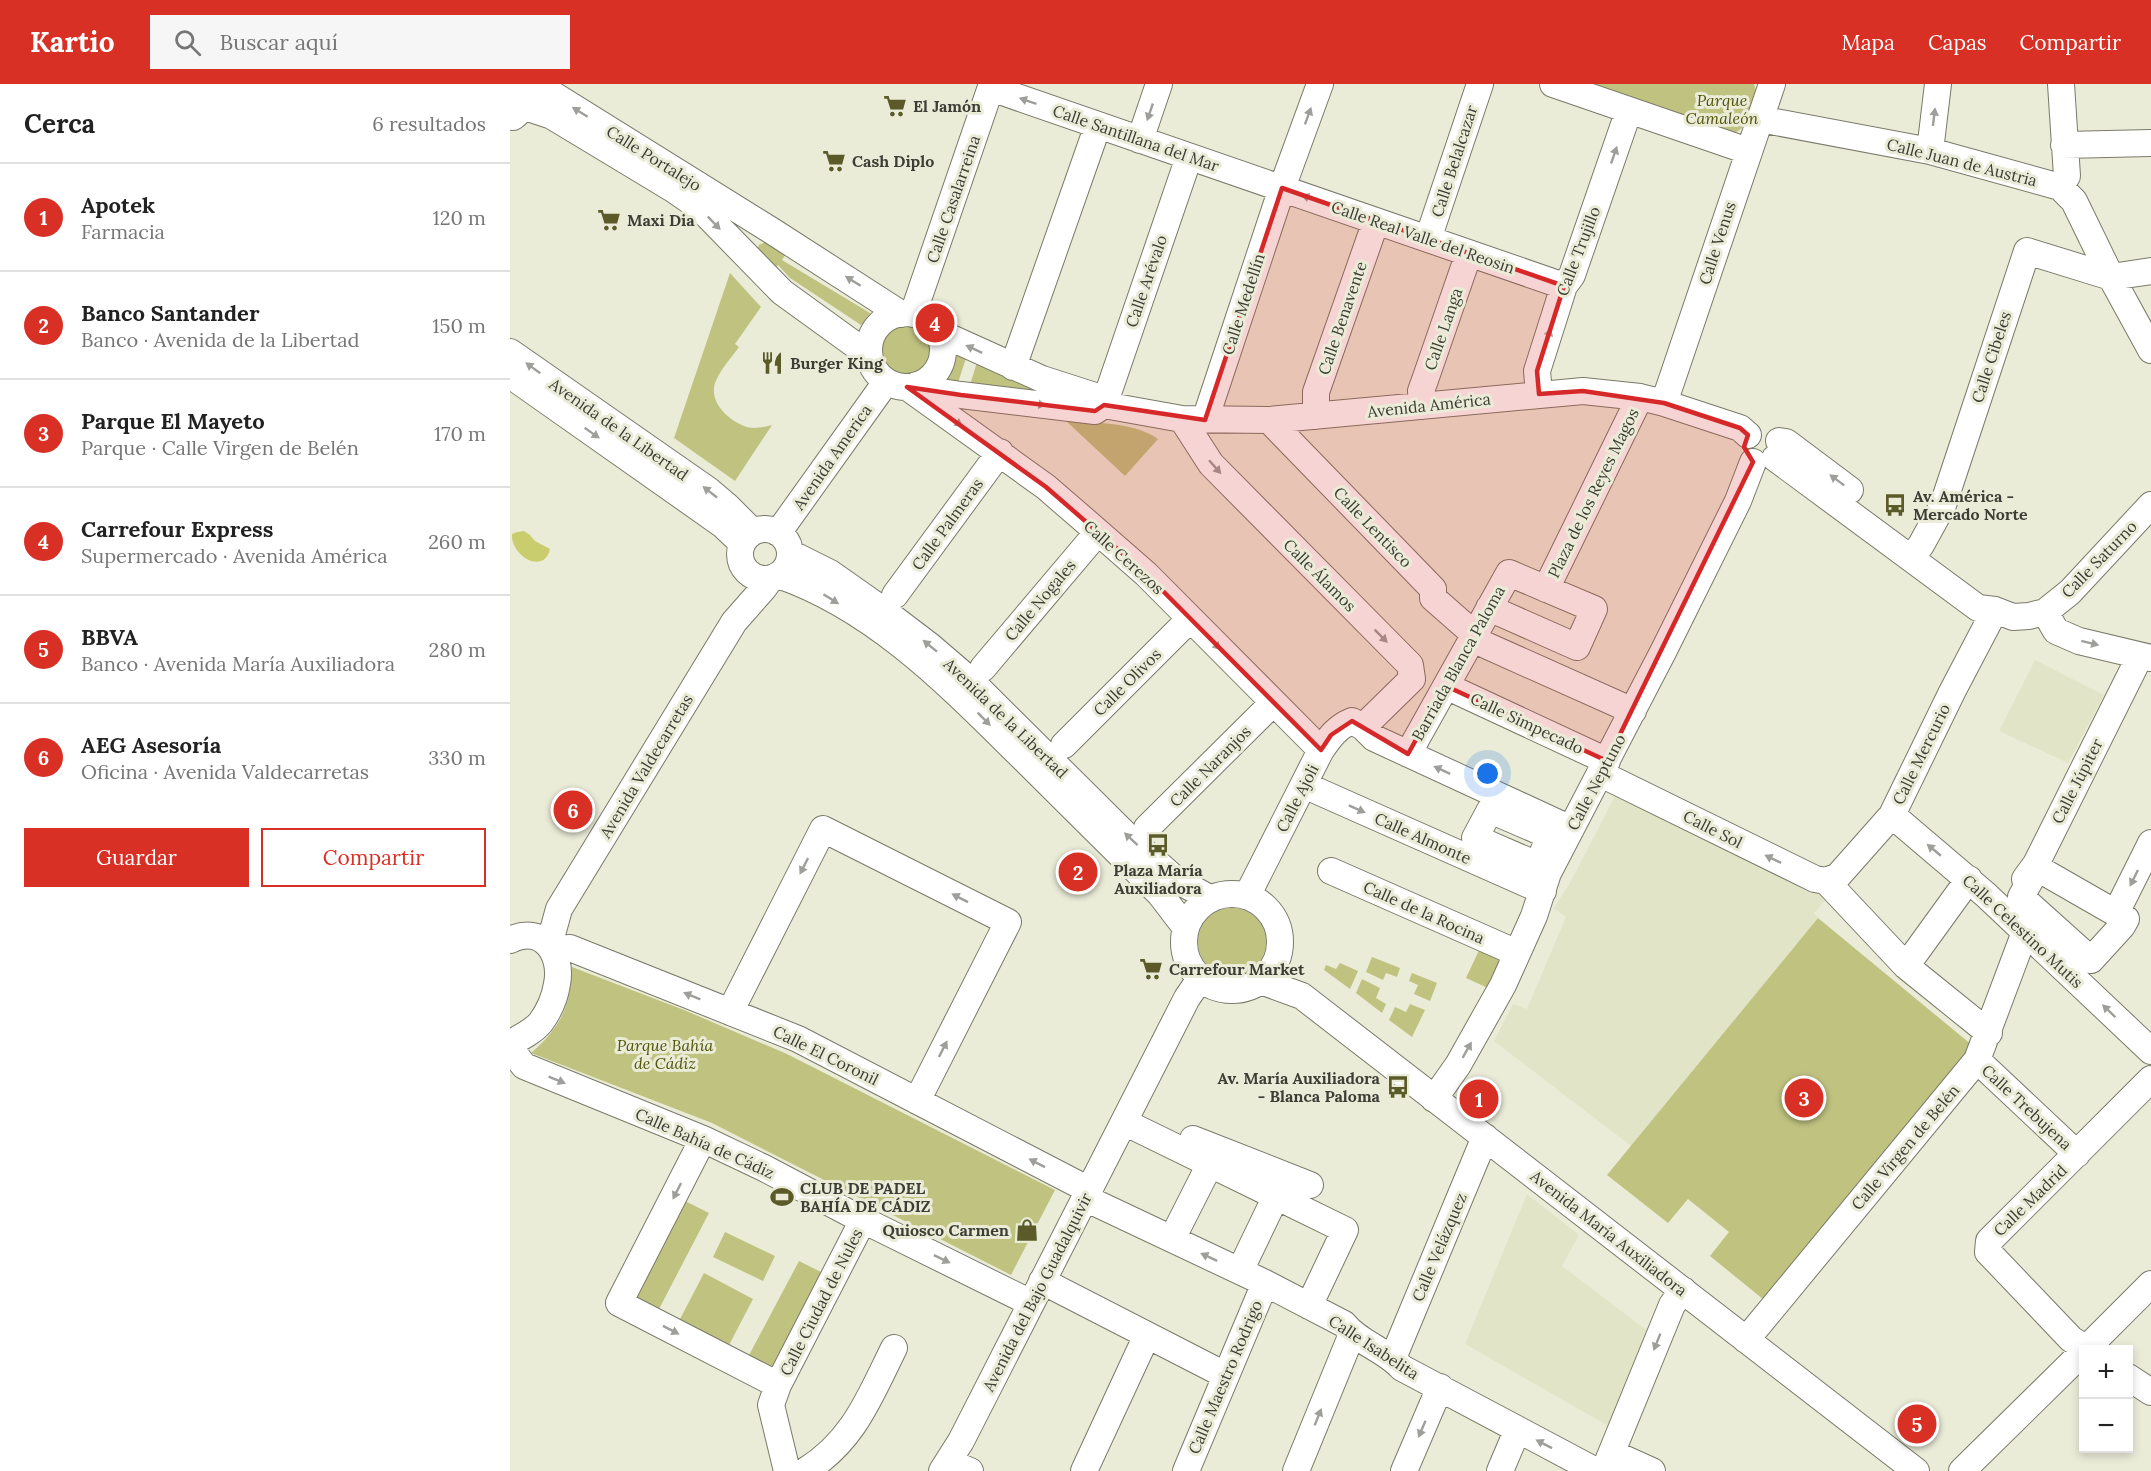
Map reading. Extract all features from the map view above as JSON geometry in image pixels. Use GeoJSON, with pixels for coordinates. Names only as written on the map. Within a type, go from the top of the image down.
{"type":"FeatureCollection","features":[{"type":"Feature","properties":{"kind":"street"},"geometry":{"type":"LineString","coordinates":[[1140,140],[1159,84]]}},
{"type":"Feature","properties":{"kind":"street","name":"Calle Medellín"},"geometry":{"type":"LineString","coordinates":[[1194,419],[1320,84]]}},
{"type":"Feature","properties":{"kind":"street","name":"Calle Belalcazar"},"geometry":{"type":"LineString","coordinates":[[1428,239],[1480,84]]}},
{"type":"Feature","properties":{"kind":"street"},"geometry":{"type":"LineString","coordinates":[[1553,84],[1748,151]]}},
{"type":"Feature","properties":{"kind":"street","name":"Calle Venus"},"geometry":{"type":"LineString","coordinates":[[1652,400],[1772,84]]}},
{"type":"Feature","properties":{"kind":"street"},"geometry":{"type":"LineString","coordinates":[[1930,151],[1938,84]]}},
{"type":"Feature","properties":{"kind":"street"},"geometry":{"type":"LineString","coordinates":[[2060,187],[2067,176],[2061,84]]}},
{"type":"Feature","properties":{"kind":"street","name":"Calle Santillana del Mar"},"geometry":{"type":"LineString","coordinates":[[992,86],[1140,140],[1282,188]]}},
{"type":"Feature","properties":{"kind":"street","name":"Calle Casalarreina"},"geometry":{"type":"LineString","coordinates":[[907,314],[992,86]]}},
{"type":"Feature","properties":{"kind":"street","name":"Calle Portalejo"},"geometry":{"type":"LineString","coordinates":[[520,94],[772,231],[907,314]]}},
{"type":"Feature","properties":{"kind":"street","name":"Calle Portalejo"},"geometry":{"type":"LineString","coordinates":[[520,94],[699,207],[782,292],[868,355]]}},
{"type":"Feature","properties":{"kind":"street","name":"Calle Trujillo"},"geometry":{"type":"LineString","coordinates":[[1539,394],[1537,371],[1564,286],[1572,275],[1629,110]]}},
{"type":"Feature","properties":{"kind":"street","name":"Calle Juan de Austria"},"geometry":{"type":"LineString","coordinates":[[1760,119],[1930,151],[2060,187],[2074,201],[2111,277],[2151,350]]}},
{"type":"Feature","properties":{"kind":"street"},"geometry":{"type":"LineString","coordinates":[[1013,367],[1098,125]]}},
{"type":"Feature","properties":{"kind":"street"},"geometry":{"type":"LineString","coordinates":[[2064,145],[2151,143]]}},
{"type":"Feature","properties":{"kind":"street","name":"Calle Arévalo"},"geometry":{"type":"LineString","coordinates":[[1104,405],[1189,157]]}},
{"type":"Feature","properties":{"kind":"street","name":"Calle Real Valle del Reosin"},"geometry":{"type":"LineString","coordinates":[[1282,188],[1564,286]]}},
{"type":"Feature","properties":{"kind":"street","name":"Calle Benavente"},"geometry":{"type":"LineString","coordinates":[[1316,417],[1316,393],[1376,221]]}},
{"type":"Feature","properties":{"kind":"street"},"geometry":{"type":"LineString","coordinates":[[748,257],[754,241],[772,231]]}},
{"type":"Feature","properties":{"kind":"street","name":"Calle Cibeles"},"geometry":{"type":"LineString","coordinates":[[1916,551],[1942,505],[2026,250],[2111,277]]}},
{"type":"Feature","properties":{"kind":"street","name":"Calle Langa"},"geometry":{"type":"LineString","coordinates":[[1422,406],[1421,391],[1469,252]]}},
{"type":"Feature","properties":{"kind":"street"},"geometry":{"type":"LineString","coordinates":[[2111,277],[2151,271]]}},
{"type":"Feature","properties":{"kind":"street"},"geometry":{"type":"LineString","coordinates":[[907,314],[932,324],[938,332],[943,353],[940,364],[927,381],[903,385],[877,375],[868,355],[873,332],[881,323],[890,317],[907,314]]}},
{"type":"Feature","properties":{"kind":"street","name":"Avenida América"},"geometry":{"type":"LineString","coordinates":[[938,332],[1042,379],[1098,397],[1104,405]]}},
{"type":"Feature","properties":{"kind":"street","name":"Avenida de la Libertad"},"geometry":{"type":"LineString","coordinates":[[510,352],[708,490],[728,507],[746,547]]}},
{"type":"Feature","properties":{"kind":"street","name":"Avenida de la Libertad"},"geometry":{"type":"LineString","coordinates":[[510,375],[723,525],[746,547]]}},
{"type":"Feature","properties":{"kind":"street","name":"Avenida América"},"geometry":{"type":"LineString","coordinates":[[903,385],[935,392],[1095,411],[1104,405],[1194,419],[1269,420],[1583,391],[1652,400],[1740,428],[1748,435],[1757,429],[1768,429],[1776,436],[1769,454]]}},
{"type":"Feature","properties":{"kind":"street","name":"Calle Cerezos"},"geometry":{"type":"LineString","coordinates":[[903,385],[1000,452],[1046,487],[1098,532],[1146,574],[1321,750]]}},
{"type":"Feature","properties":{"kind":"street","name":"Avenida America"},"geometry":{"type":"LineString","coordinates":[[779,560],[903,385]]}},
{"type":"Feature","properties":{"kind":"street","name":"Plaza de los Reyes Magos"},"geometry":{"type":"LineString","coordinates":[[1546,589],[1652,400]]}},
{"type":"Feature","properties":{"kind":"street","name":"Calle Álamos"},"geometry":{"type":"LineString","coordinates":[[1194,419],[1211,464],[1410,665],[1412,679],[1363,727]]}},
{"type":"Feature","properties":{"kind":"street","name":"Calle Lentisco"},"geometry":{"type":"LineString","coordinates":[[1269,420],[1433,589],[1433,598],[1473,637],[1633,711]]}},
{"type":"Feature","properties":{"kind":"street"},"geometry":{"type":"LineString","coordinates":[[1769,454],[1786,442],[1916,551],[1987,596],[1995,610],[2013,617],[2045,612],[2056,631],[2079,641],[2145,657]]}},
{"type":"Feature","properties":{"kind":"street","name":"Calle Palmeras"},"geometry":{"type":"LineString","coordinates":[[895,595],[1000,452]]}},
{"type":"Feature","properties":{"kind":"street","name":"Calle Neptuno"},"geometry":{"type":"LineString","coordinates":[[1434,1099],[1458,1065],[1503,985],[1543,891],[1548,873],[1633,711],[1737,501],[1769,454]]}},
{"type":"Feature","properties":{"kind":"street","name":"Calle Saturno"},"geometry":{"type":"LineString","coordinates":[[2045,612],[2070,591],[2151,504]]}},
{"type":"Feature","properties":{"kind":"street"},"geometry":{"type":"LineString","coordinates":[[766,529],[779,560],[754,577],[746,547],[766,529]]}},
{"type":"Feature","properties":{"kind":"street","name":"Calle Nogales"},"geometry":{"type":"LineString","coordinates":[[983,668],[1098,532]]}},
{"type":"Feature","properties":{"kind":"street","name":"Avenida Valdecarretas"},"geometry":{"type":"LineString","coordinates":[[734,622],[740,599],[746,547]]}},
{"type":"Feature","properties":{"kind":"street","name":"Avenida de la Libertad"},"geometry":{"type":"LineString","coordinates":[[779,560],[830,573],[930,646],[972,682],[1131,840],[1175,879],[1211,899]]}},
{"type":"Feature","properties":{"kind":"street","name":"Avenida de la Libertad"},"geometry":{"type":"LineString","coordinates":[[779,560],[920,660],[957,693],[1160,894],[1186,928]]}},
{"type":"Feature","properties":{"kind":"street","name":"Avenida Valdecarretas"},"geometry":{"type":"LineString","coordinates":[[536,942],[559,909],[734,622],[763,589],[779,560]]}},
{"type":"Feature","properties":{"kind":"street","name":"Barriada Blanca Paloma"},"geometry":{"type":"LineString","coordinates":[[1408,754],[1509,573],[1546,589]]}},
{"type":"Feature","properties":{"kind":"street"},"geometry":{"type":"LineString","coordinates":[[1489,608],[1576,647],[1594,609],[1546,589]]}},
{"type":"Feature","properties":{"kind":"street","name":"Calle Mercurio"},"geometry":{"type":"LineString","coordinates":[[1826,881],[1838,876],[1892,815],[1995,610]]}},
{"type":"Feature","properties":{"kind":"street","name":"Calle Olivos"},"geometry":{"type":"LineString","coordinates":[[1064,745],[1190,619]]}},
{"type":"Feature","properties":{"kind":"street","name":"Calle Júpiter"},"geometry":{"type":"LineString","coordinates":[[2009,901],[2036,864],[2145,657]]}},
{"type":"Feature","properties":{"kind":"street","name":"Calle Simpecado"},"geometry":{"type":"LineString","coordinates":[[1446,686],[1604,767]]}},
{"type":"Feature","properties":{"kind":"street","name":"Calle Naranjos"},"geometry":{"type":"LineString","coordinates":[[1147,828],[1273,703]]}},
{"type":"Feature","properties":{"kind":"street","name":"Calle Ajoli"},"geometry":{"type":"LineString","coordinates":[[1247,896],[1321,750],[1331,735],[1341,726],[1352,721],[1363,727]]}},
{"type":"Feature","properties":{"kind":"street"},"geometry":{"type":"LineString","coordinates":[[1363,727],[1374,738],[1571,829]]}},
{"type":"Feature","properties":{"kind":"street","name":"Calle Sol"},"geometry":{"type":"LineString","coordinates":[[1604,767],[1805,874],[1826,881]]}},
{"type":"Feature","properties":{"kind":"street","name":"Calle Almonte"},"geometry":{"type":"LineString","coordinates":[[1304,785],[1543,891]]}},
{"type":"Feature","properties":{"kind":"street","name":"Calle Celestino Mutis"},"geometry":{"type":"LineString","coordinates":[[1892,815],[1969,879],[2151,1051]]}},
{"type":"Feature","properties":{"kind":"street"},"geometry":{"type":"LineString","coordinates":[[730,1012],[823,829],[1008,922],[917,1101]]}},
{"type":"Feature","properties":{"kind":"street"},"geometry":{"type":"LineString","coordinates":[[2116,913],[2151,843]]}},
{"type":"Feature","properties":{"kind":"street","name":"Calle de la Rocina"},"geometry":{"type":"LineString","coordinates":[[1331,871],[1517,953]]}},
{"type":"Feature","properties":{"kind":"street"},"geometry":{"type":"LineString","coordinates":[[1906,966],[1969,879]]}},
{"type":"Feature","properties":{"kind":"street"},"geometry":{"type":"LineString","coordinates":[[1826,881],[1906,966],[1989,1033]]}},
{"type":"Feature","properties":{"kind":"street"},"geometry":{"type":"LineString","coordinates":[[1234,894],[1247,896],[1260,902],[1274,920],[1281,941],[1279,955],[1272,970],[1261,981],[1250,987],[1224,990],[1211,986],[1200,979],[1185,956],[1186,928],[1191,916],[1211,899],[1234,894]]}},
{"type":"Feature","properties":{"kind":"street","name":"Calle Virgen de Belén"},"geometry":{"type":"LineString","coordinates":[[1746,1340],[1977,1060],[2022,940],[2027,934]]}},
{"type":"Feature","properties":{"kind":"street"},"geometry":{"type":"LineString","coordinates":[[510,1042],[540,1024],[552,1004],[558,982],[558,966],[536,942]]}},
{"type":"Feature","properties":{"kind":"street","name":"Calle El Coronil"},"geometry":{"type":"LineString","coordinates":[[536,942],[570,948],[798,1039],[1087,1194]]}},
{"type":"Feature","properties":{"kind":"street","name":"Avenida María Auxiliadora"},"geometry":{"type":"LineString","coordinates":[[1279,955],[1302,996]]}},
{"type":"Feature","properties":{"kind":"street","name":"Avenida del Bajo Guadalquivir"},"geometry":{"type":"LineString","coordinates":[[954,1468],[1042,1281],[1187,998],[1200,979]]}},
{"type":"Feature","properties":{"kind":"street","name":"Avenida María Auxiliadora"},"geometry":{"type":"LineString","coordinates":[[1261,981],[1302,996],[1916,1471]]}},
{"type":"Feature","properties":{"kind":"street","name":"Calle Bahía de Cádiz"},"geometry":{"type":"LineString","coordinates":[[510,1048],[524,1066],[703,1139],[1031,1304]]}},
{"type":"Feature","properties":{"kind":"street","name":"Calle Trebujena"},"geometry":{"type":"LineString","coordinates":[[1977,1060],[2077,1154]]}},
{"type":"Feature","properties":{"kind":"street","name":"Calle Madrid"},"geometry":{"type":"LineString","coordinates":[[2079,1345],[1988,1252],[1989,1241],[2151,1079]]}},
{"type":"Feature","properties":{"kind":"street"},"geometry":{"type":"LineString","coordinates":[[1126,1117],[1210,1164],[1345,1230],[1309,1306]]}},
{"type":"Feature","properties":{"kind":"street"},"geometry":{"type":"LineString","coordinates":[[1126,1117],[1310,1185]]}},
{"type":"Feature","properties":{"kind":"street","name":"Calle Velázquez"},"geometry":{"type":"LineString","coordinates":[[1393,1358],[1485,1137]]}},
{"type":"Feature","properties":{"kind":"street"},"geometry":{"type":"LineString","coordinates":[[703,1139],[619,1303],[778,1385]]}},
{"type":"Feature","properties":{"kind":"street"},"geometry":{"type":"LineString","coordinates":[[1172,1239],[1210,1164]]}},
{"type":"Feature","properties":{"kind":"street","name":"Calle Isabelita"},"geometry":{"type":"LineString","coordinates":[[1087,1194],[1344,1324],[1352,1334],[1393,1358],[1402,1368],[1517,1431],[1604,1465],[1652,1471]]}},
{"type":"Feature","properties":{"kind":"street"},"geometry":{"type":"LineString","coordinates":[[1240,1271],[1276,1196]]}},
{"type":"Feature","properties":{"kind":"street","name":"Calle Ciudad de Nules"},"geometry":{"type":"LineString","coordinates":[[787,1471],[771,1405],[778,1385],[863,1220]]}},
{"type":"Feature","properties":{"kind":"street"},"geometry":{"type":"LineString","coordinates":[[1042,1281],[1225,1375]]}},
{"type":"Feature","properties":{"kind":"street","name":"Calle Maestro Rodrigo"},"geometry":{"type":"LineString","coordinates":[[1186,1471],[1265,1283]]}},
{"type":"Feature","properties":{"kind":"street"},"geometry":{"type":"LineString","coordinates":[[2090,1345],[2151,1284]]}},
{"type":"Feature","properties":{"kind":"street"},"geometry":{"type":"LineString","coordinates":[[1604,1465],[1672,1305],[1683,1290]]}},
{"type":"Feature","properties":{"kind":"street"},"geometry":{"type":"LineString","coordinates":[[1296,1471],[1352,1334]]}},
{"type":"Feature","properties":{"kind":"street"},"geometry":{"type":"LineString","coordinates":[[1084,1471],[1147,1335]]}},
{"type":"Feature","properties":{"kind":"street"},"geometry":{"type":"LineString","coordinates":[[805,1471],[820,1462],[841,1443],[860,1417],[894,1348]]}},
{"type":"Feature","properties":{"kind":"street"},"geometry":{"type":"LineString","coordinates":[[1962,1471],[2079,1356]]}},
{"type":"Feature","properties":{"kind":"street"},"geometry":{"type":"LineString","coordinates":[[2133,1380],[2151,1392]]}},
{"type":"Feature","properties":{"kind":"street"},"geometry":{"type":"LineString","coordinates":[[1404,1471],[1440,1387]]}},
{"type":"Feature","properties":{"kind":"street"},"geometry":{"type":"LineString","coordinates":[[1500,1471],[1517,1431]]}},
{"type":"Feature","properties":{"kind":"highlighted area"},"geometry":{"type":"Polygon","coordinates":[[[1282,188],[1564,286],[1537,371],[1539,394],[1583,391],[1664,403],[1740,428],[1748,435],[1744,447],[1753,462],[1607,761],[1446,686],[1408,754],[1352,721],[1331,735],[1321,750],[1146,574],[1046,487],[907,387],[1095,411],[1104,405],[1205,420],[1282,188]]]}},
{"type":"Feature","properties":{"kind":"shaded area"},"geometry":{"type":"Polygon","coordinates":[[[524,531],[535,541],[550,549],[547,557],[535,562],[528,560],[516,549],[512,534],[524,531]]]}},
{"type":"Feature","properties":{"kind":"shaded area"},"geometry":{"type":"Polygon","coordinates":[[[2035,660],[2104,695],[2068,763],[1999,731],[2035,660]]]}},
{"type":"Feature","properties":{"kind":"shaded area"},"geometry":{"type":"Polygon","coordinates":[[[1617,792],[1829,896],[1814,913],[1818,918],[1631,1146],[1494,1041],[1513,1004],[1527,1009],[1566,917],[1554,908],[1571,881],[1617,792]]]}},
{"type":"Feature","properties":{"kind":"shaded area"},"geometry":{"type":"Polygon","coordinates":[[[1527,1194],[1579,1235],[1562,1266],[1649,1332],[1610,1427],[1465,1344],[1527,1194]]]}},
{"type":"Feature","properties":{"kind":"green space","name":"Parque Camaleón"},"geometry":{"type":"Polygon","coordinates":[[[1572,84],[1754,84],[1757,98],[1748,121],[1730,136],[1572,84]]]}},
{"type":"Feature","properties":{"kind":"green space"},"geometry":{"type":"Polygon","coordinates":[[[772,239],[789,249],[782,260],[870,313],[861,325],[790,278],[778,265],[771,275],[755,253],[759,245],[772,239]]]}},
{"type":"Feature","properties":{"kind":"green space"},"geometry":{"type":"Polygon","coordinates":[[[730,273],[761,307],[735,344],[739,347],[717,378],[715,397],[726,415],[744,426],[758,428],[772,425],[735,481],[674,438],[730,273]]]}},
{"type":"Feature","properties":{"kind":"green space"},"geometry":{"type":"Polygon","coordinates":[[[900,323],[910,323],[920,327],[928,335],[932,350],[928,365],[920,373],[910,377],[900,377],[890,373],[882,365],[878,355],[878,345],[882,335],[890,327],[900,323]]]}},
{"type":"Feature","properties":{"kind":"green space"},"geometry":{"type":"Polygon","coordinates":[[[952,350],[967,355],[956,389],[936,385],[949,367],[952,350]]]}},
{"type":"Feature","properties":{"kind":"green space"},"geometry":{"type":"Polygon","coordinates":[[[978,359],[1092,401],[968,391],[978,359]]]}},
{"type":"Feature","properties":{"kind":"green space"},"geometry":{"type":"Polygon","coordinates":[[[1065,420],[1125,426],[1148,433],[1158,439],[1125,476],[1065,420]]]}},
{"type":"Feature","properties":{"kind":"green space"},"geometry":{"type":"Polygon","coordinates":[[[1232,908],[1245,911],[1256,918],[1263,929],[1266,942],[1263,955],[1256,966],[1245,973],[1232,976],[1219,973],[1208,966],[1201,955],[1198,942],[1201,929],[1208,918],[1219,911],[1232,908]]]}},
{"type":"Feature","properties":{"kind":"green space"},"geometry":{"type":"Polygon","coordinates":[[[1818,918],[1978,1050],[1769,1304],[1710,1256],[1729,1232],[1688,1199],[1668,1223],[1607,1175],[1818,918]]]}},
{"type":"Feature","properties":{"kind":"green space"},"geometry":{"type":"Polygon","coordinates":[[[1480,948],[1504,958],[1490,989],[1466,978],[1480,948]]]}},
{"type":"Feature","properties":{"kind":"green space"},"geometry":{"type":"Polygon","coordinates":[[[1372,957],[1400,968],[1397,977],[1386,973],[1383,980],[1366,972],[1372,957]]]}},
{"type":"Feature","properties":{"kind":"green space"},"geometry":{"type":"Polygon","coordinates":[[[1340,963],[1358,971],[1350,989],[1324,970],[1326,965],[1336,969],[1340,963]]]}},
{"type":"Feature","properties":{"kind":"green space","name":"Parque Bahía de Cádiz"},"geometry":{"type":"Polygon","coordinates":[[[572,967],[684,1010],[787,1054],[1055,1190],[1011,1275],[712,1123],[531,1053],[550,1034],[562,1015],[569,993],[572,967]]]}},
{"type":"Feature","properties":{"kind":"green space"},"geometry":{"type":"Polygon","coordinates":[[[1412,973],[1437,983],[1430,1001],[1414,994],[1418,985],[1409,981],[1412,973]]]}},
{"type":"Feature","properties":{"kind":"green space"},"geometry":{"type":"Polygon","coordinates":[[[1362,979],[1380,988],[1376,998],[1386,1004],[1382,1013],[1356,993],[1362,979]]]}},
{"type":"Feature","properties":{"kind":"green space"},"geometry":{"type":"Polygon","coordinates":[[[1410,1004],[1425,1010],[1412,1037],[1389,1020],[1395,1007],[1406,1012],[1410,1004]]]}},
{"type":"Feature","properties":{"kind":"green space"},"geometry":{"type":"Polygon","coordinates":[[[685,1201],[709,1213],[658,1311],[634,1298],[685,1201]]]}},
{"type":"Feature","properties":{"kind":"green space"},"geometry":{"type":"Polygon","coordinates":[[[725,1232],[775,1256],[763,1281],[713,1257],[725,1232]]]}},
{"type":"Feature","properties":{"kind":"green space"},"geometry":{"type":"Polygon","coordinates":[[[799,1261],[823,1273],[773,1370],[748,1357],[799,1261]]]}},
{"type":"Feature","properties":{"kind":"green space"},"geometry":{"type":"Polygon","coordinates":[[[704,1273],[753,1299],[728,1347],[679,1321],[704,1273]]]}},
{"type":"Feature","properties":{"kind":"place","name":"El Jamón"},"geometry":{"type":"Point","coordinates":[895,106]}},
{"type":"Feature","properties":{"kind":"place","name":"Cash Diplo"},"geometry":{"type":"Point","coordinates":[834,161]}},
{"type":"Feature","properties":{"kind":"place","name":"Maxi Dia"},"geometry":{"type":"Point","coordinates":[609,220]}},
{"type":"Feature","properties":{"kind":"place","name":"Carrefour Express"},"geometry":{"type":"Point","coordinates":[935,323]}},
{"type":"Feature","properties":{"kind":"place","name":"Burger King"},"geometry":{"type":"Point","coordinates":[772,363]}},
{"type":"Feature","properties":{"kind":"place","name":"Av. América - Mercado Norte"},"geometry":{"type":"Point","coordinates":[1895,505]}},
{"type":"Feature","properties":{"kind":"place","name":"AEG Asesoría"},"geometry":{"type":"Point","coordinates":[573,810]}},
{"type":"Feature","properties":{"kind":"place","name":"Plaza María Auxiliadora"},"geometry":{"type":"Point","coordinates":[1158,845]}},
{"type":"Feature","properties":{"kind":"place","name":"Banco Santander"},"geometry":{"type":"Point","coordinates":[1078,872]}},
{"type":"Feature","properties":{"kind":"place","name":"Carrefour Market"},"geometry":{"type":"Point","coordinates":[1151,969]}},
{"type":"Feature","properties":{"kind":"place","name":"Av. María Auxiliadora - Blanca Paloma"},"geometry":{"type":"Point","coordinates":[1398,1087]}},
{"type":"Feature","properties":{"kind":"place","name":"Parque El Mayeto"},"geometry":{"type":"Point","coordinates":[1804,1098]}},
{"type":"Feature","properties":{"kind":"place","name":"Apotek"},"geometry":{"type":"Point","coordinates":[1479,1099]}},
{"type":"Feature","properties":{"kind":"place","name":"CLUB DE PADEL BAHÍA DE CÁDIZ"},"geometry":{"type":"Point","coordinates":[782,1197]}},
{"type":"Feature","properties":{"kind":"place","name":"Quiosco Carmen"},"geometry":{"type":"Point","coordinates":[1027,1230]}},
{"type":"Feature","properties":{"kind":"place","name":"BBVA"},"geometry":{"type":"Point","coordinates":[1917,1424]}}]}
